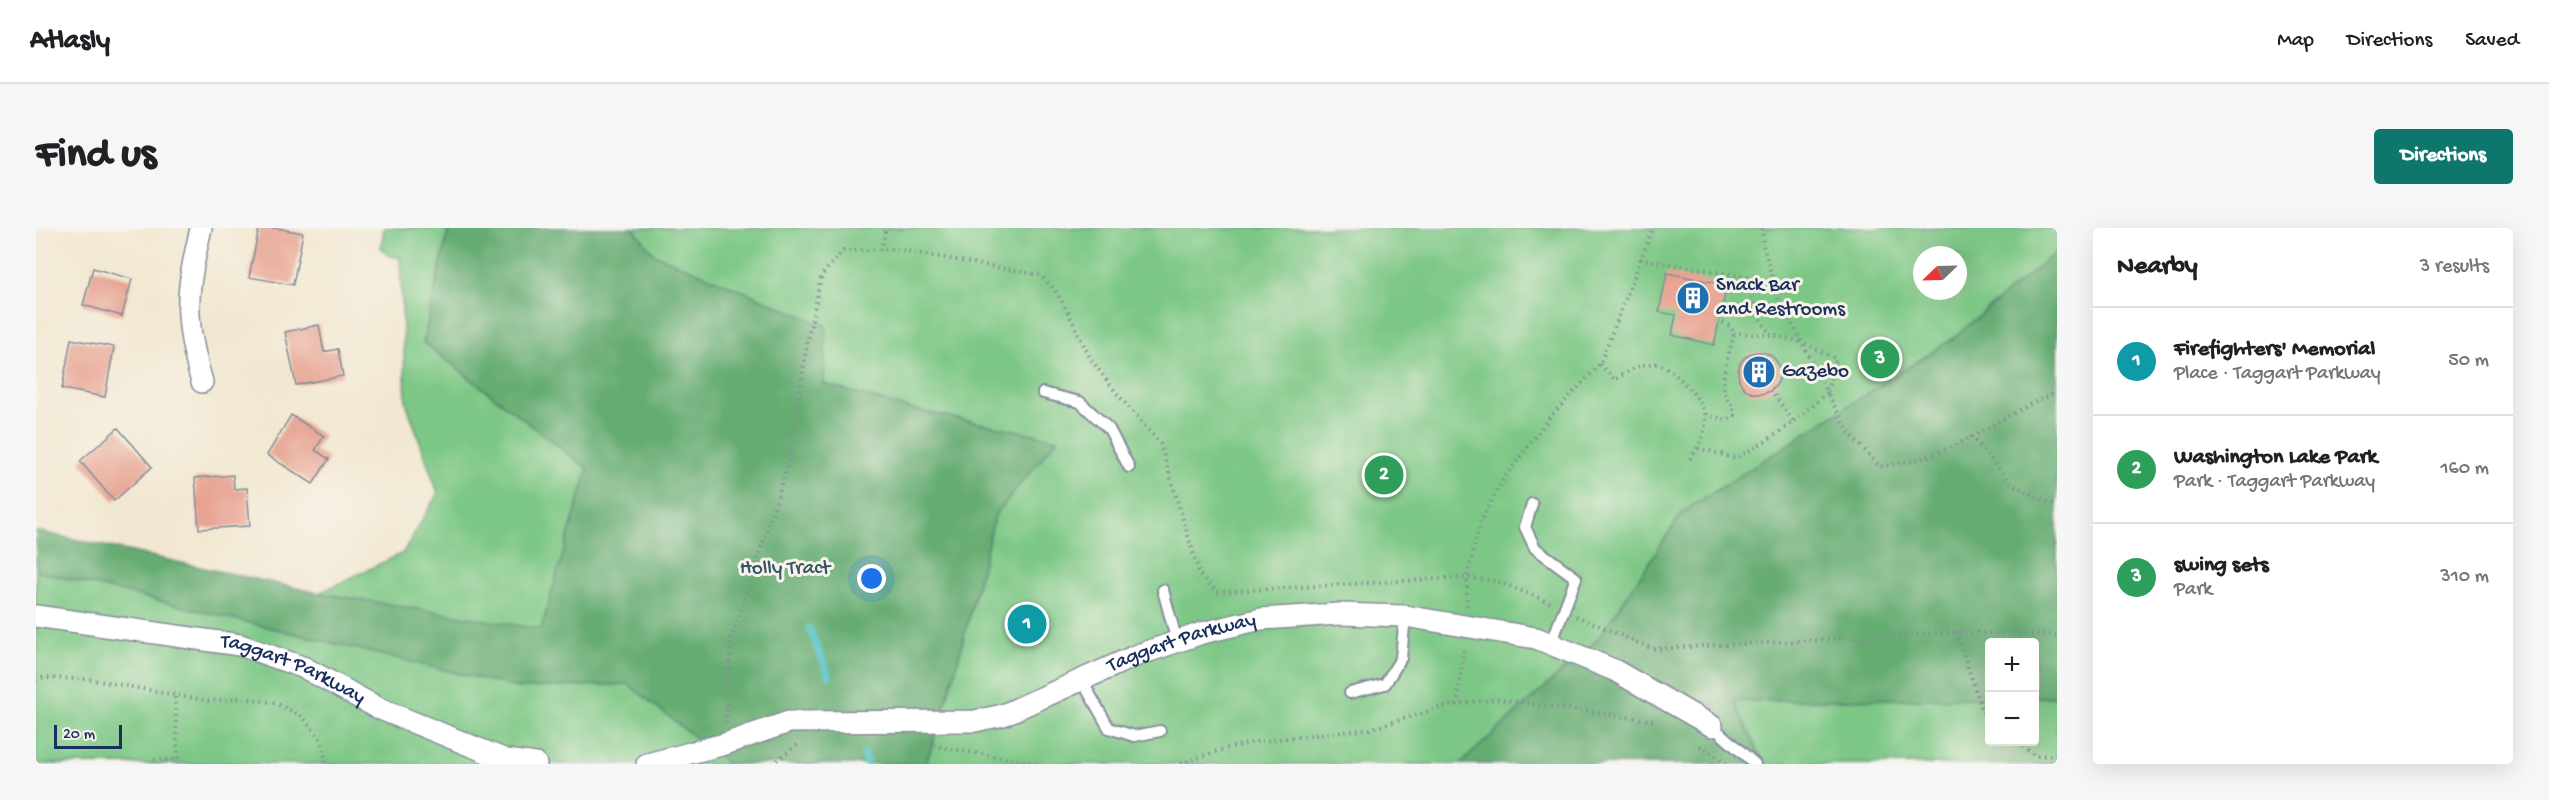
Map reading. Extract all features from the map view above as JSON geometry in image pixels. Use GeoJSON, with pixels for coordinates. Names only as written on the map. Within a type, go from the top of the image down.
{"type":"FeatureCollection","features":[{"type":"Feature","properties":{"kind":"street"},"geometry":{"type":"LineString","coordinates":[[201,228],[189,279],[187,303],[189,328],[202,382]]}},
{"type":"Feature","properties":{"kind":"street","name":"Taggart Parkway"},"geometry":{"type":"LineString","coordinates":[[647,764],[725,744],[789,722],[975,721],[1004,714],[1135,656],[1202,633],[1261,619],[1339,614],[1405,616],[1536,638],[1614,670],[1712,726]]}},
{"type":"Feature","properties":{"kind":"street","name":"Taggart Parkway"},"geometry":{"type":"LineString","coordinates":[[36,616],[240,645],[305,668],[378,708],[506,760],[536,764]]}},
{"type":"Feature","properties":{"kind":"lane"},"geometry":{"type":"LineString","coordinates":[[1042,393],[1080,402],[1109,429],[1128,467]]}},
{"type":"Feature","properties":{"kind":"lane"},"geometry":{"type":"LineString","coordinates":[[1532,504],[1525,527],[1535,548],[1576,578],[1551,644]]}},
{"type":"Feature","properties":{"kind":"lane"},"geometry":{"type":"LineString","coordinates":[[1162,590],[1177,642]]}},
{"type":"Feature","properties":{"kind":"lane"},"geometry":{"type":"LineString","coordinates":[[1350,693],[1385,684],[1401,658],[1405,616]]}},
{"type":"Feature","properties":{"kind":"lane"},"geometry":{"type":"LineString","coordinates":[[1082,679],[1109,728],[1134,736],[1160,731]]}},
{"type":"Feature","properties":{"kind":"lane"},"geometry":{"type":"LineString","coordinates":[[1712,726],[1755,764]]}},
{"type":"Feature","properties":{"kind":"path"},"geometry":{"type":"LineString","coordinates":[[881,250],[886,228]]}},
{"type":"Feature","properties":{"kind":"path"},"geometry":{"type":"LineString","coordinates":[[1467,577],[1481,520],[1502,481],[1549,418],[1600,364],[1653,228]]}},
{"type":"Feature","properties":{"kind":"path"},"geometry":{"type":"LineString","coordinates":[[1762,228],[1763,245],[1779,301],[1850,434],[1880,467],[1923,458],[1971,436],[2030,403],[2057,392]]}},
{"type":"Feature","properties":{"kind":"path"},"geometry":{"type":"LineString","coordinates":[[726,728],[731,641],[789,461],[807,344],[821,276],[843,251],[894,249],[1040,275],[1054,290],[1067,310],[1090,358],[1118,395],[1160,443],[1200,576],[1217,592],[1467,577],[1500,582],[1653,649],[1956,632],[2057,635]]}},
{"type":"Feature","properties":{"kind":"path"},"geometry":{"type":"LineString","coordinates":[[1640,260],[1773,281]]}},
{"type":"Feature","properties":{"kind":"path"},"geometry":{"type":"LineString","coordinates":[[1761,279],[1751,291],[1753,306],[1761,322],[1772,335]]}},
{"type":"Feature","properties":{"kind":"path"},"geometry":{"type":"LineString","coordinates":[[1706,415],[1728,420],[1735,415],[1735,407],[1725,395],[1723,383],[1734,333],[1730,326],[1719,321]]}},
{"type":"Feature","properties":{"kind":"path"},"geometry":{"type":"LineString","coordinates":[[1698,448],[1735,458],[1766,443],[1794,423],[1827,393],[1836,359],[1802,342],[1772,335],[1734,333]]}},
{"type":"Feature","properties":{"kind":"path"},"geometry":{"type":"LineString","coordinates":[[1600,364],[1615,380],[1629,369],[1657,364],[1673,372],[1699,398],[1706,415],[1706,431],[1690,459]]}},
{"type":"Feature","properties":{"kind":"path"},"geometry":{"type":"LineString","coordinates":[[1772,390],[1794,423]]}},
{"type":"Feature","properties":{"kind":"path"},"geometry":{"type":"LineString","coordinates":[[1971,436],[2012,484],[2057,507]]}},
{"type":"Feature","properties":{"kind":"path"},"geometry":{"type":"LineString","coordinates":[[1956,632],[1985,714]]}},
{"type":"Feature","properties":{"kind":"path"},"geometry":{"type":"LineString","coordinates":[[36,680],[43,678],[88,679],[175,697],[208,701],[242,698],[276,703],[302,716],[322,741],[326,764]]}},
{"type":"Feature","properties":{"kind":"path"},"geometry":{"type":"LineString","coordinates":[[154,760],[178,761],[175,697]]}},
{"type":"Feature","properties":{"kind":"path"},"geometry":{"type":"LineString","coordinates":[[1181,764],[1223,749],[1260,741],[1370,729],[1446,706],[1496,699],[1661,721]]}},
{"type":"Feature","properties":{"kind":"path"},"geometry":{"type":"LineString","coordinates":[[772,764],[800,743],[812,743]]}},
{"type":"Feature","properties":{"kind":"path"},"geometry":{"type":"LineString","coordinates":[[924,744],[1041,764]]}},
{"type":"Feature","properties":{"kind":"path"},"geometry":{"type":"LineString","coordinates":[[1699,746],[1728,764]]}},
{"type":"Feature","properties":{"kind":"path"},"geometry":{"type":"LineString","coordinates":[[2024,746],[2035,756],[2057,755]]}},
{"type":"Feature","properties":{"kind":"green space"},"geometry":{"type":"Polygon","coordinates":[[[384,228],[449,228],[423,342],[588,469],[541,630],[319,593],[403,553],[438,493],[406,402],[400,258],[388,255],[381,248],[384,228]]]}},
{"type":"Feature","properties":{"kind":"green space","name":"Holly Tract"},"geometry":{"type":"Polygon","coordinates":[[[449,228],[633,228],[654,254],[826,326],[824,384],[910,409],[1058,439],[995,515],[955,672],[926,764],[728,764],[628,684],[519,688],[36,571],[36,531],[319,593],[541,629],[588,469],[423,342],[449,228]]]}},
{"type":"Feature","properties":{"kind":"green space"},"geometry":{"type":"Polygon","coordinates":[[[633,228],[2057,228],[2057,251],[1951,340],[1683,512],[1598,639],[1460,764],[926,764],[955,672],[995,515],[1057,439],[910,409],[823,384],[826,326],[654,254],[633,228]]]}},
{"type":"Feature","properties":{"kind":"green space"},"geometry":{"type":"Polygon","coordinates":[[[2057,251],[2057,697],[2039,697],[2039,638],[1985,638],[1985,698],[1734,701],[1764,764],[1460,764],[1598,639],[1683,512],[1951,340],[2057,251]]]}},
{"type":"Feature","properties":{"kind":"green space"},"geometry":{"type":"Polygon","coordinates":[[[36,571],[519,688],[628,684],[728,764],[36,764],[36,571]]]}},
{"type":"Feature","properties":{"kind":"green space"},"geometry":{"type":"Polygon","coordinates":[[[2039,697],[2057,697],[2057,764],[1764,764],[1733,701],[1985,698],[1985,746],[2039,746],[2039,697]]]}},
{"type":"Feature","properties":{"kind":"building"},"geometry":{"type":"Polygon","coordinates":[[[259,228],[276,228],[303,233],[293,285],[249,277],[259,228]]]}},
{"type":"Feature","properties":{"kind":"building"},"geometry":{"type":"Polygon","coordinates":[[[93,268],[132,279],[122,316],[83,305],[93,268]]]}},
{"type":"Feature","properties":{"kind":"building","name":"Snack Bar and Restrooms"},"geometry":{"type":"Polygon","coordinates":[[[1667,273],[1727,285],[1714,345],[1672,335],[1676,315],[1659,312],[1667,273]]]}},
{"type":"Feature","properties":{"kind":"building"},"geometry":{"type":"Polygon","coordinates":[[[319,325],[324,352],[338,349],[343,376],[296,385],[285,332],[319,325]]]}},
{"type":"Feature","properties":{"kind":"building"},"geometry":{"type":"Polygon","coordinates":[[[71,339],[114,347],[105,397],[62,389],[71,339]]]}},
{"type":"Feature","properties":{"kind":"building","name":"Gazebo"},"geometry":{"type":"Polygon","coordinates":[[[1759,352],[1767,353],[1774,358],[1779,365],[1779,381],[1774,388],[1767,393],[1759,394],[1751,393],[1744,388],[1739,381],[1738,373],[1739,365],[1744,358],[1751,353],[1759,352]]]}},
{"type":"Feature","properties":{"kind":"building"},"geometry":{"type":"Polygon","coordinates":[[[291,415],[324,436],[315,450],[329,459],[313,484],[267,455],[291,415]]]}},
{"type":"Feature","properties":{"kind":"building"},"geometry":{"type":"Polygon","coordinates":[[[118,428],[152,467],[114,501],[80,461],[118,428]]]}},
{"type":"Feature","properties":{"kind":"building"},"geometry":{"type":"Polygon","coordinates":[[[233,475],[234,489],[247,488],[250,526],[199,529],[195,478],[233,475]]]}},
{"type":"Feature","properties":{"kind":"waterway"},"geometry":{"type":"LineString","coordinates":[[809,628],[829,675]]}},
{"type":"Feature","properties":{"kind":"waterway"},"geometry":{"type":"LineString","coordinates":[[864,754],[867,764]]}},
{"type":"Feature","properties":{"kind":"place","name":"Snack Bar and Restrooms"},"geometry":{"type":"Point","coordinates":[1693,298]}},
{"type":"Feature","properties":{"kind":"place","name":"swing sets"},"geometry":{"type":"Point","coordinates":[1880,359]}},
{"type":"Feature","properties":{"kind":"place","name":"Gazebo"},"geometry":{"type":"Point","coordinates":[1759,372]}},
{"type":"Feature","properties":{"kind":"place","name":"Washington Lake Park"},"geometry":{"type":"Point","coordinates":[1384,475]}},
{"type":"Feature","properties":{"kind":"place","name":"Firefighters' Memorial"},"geometry":{"type":"Point","coordinates":[1027,624]}}]}
